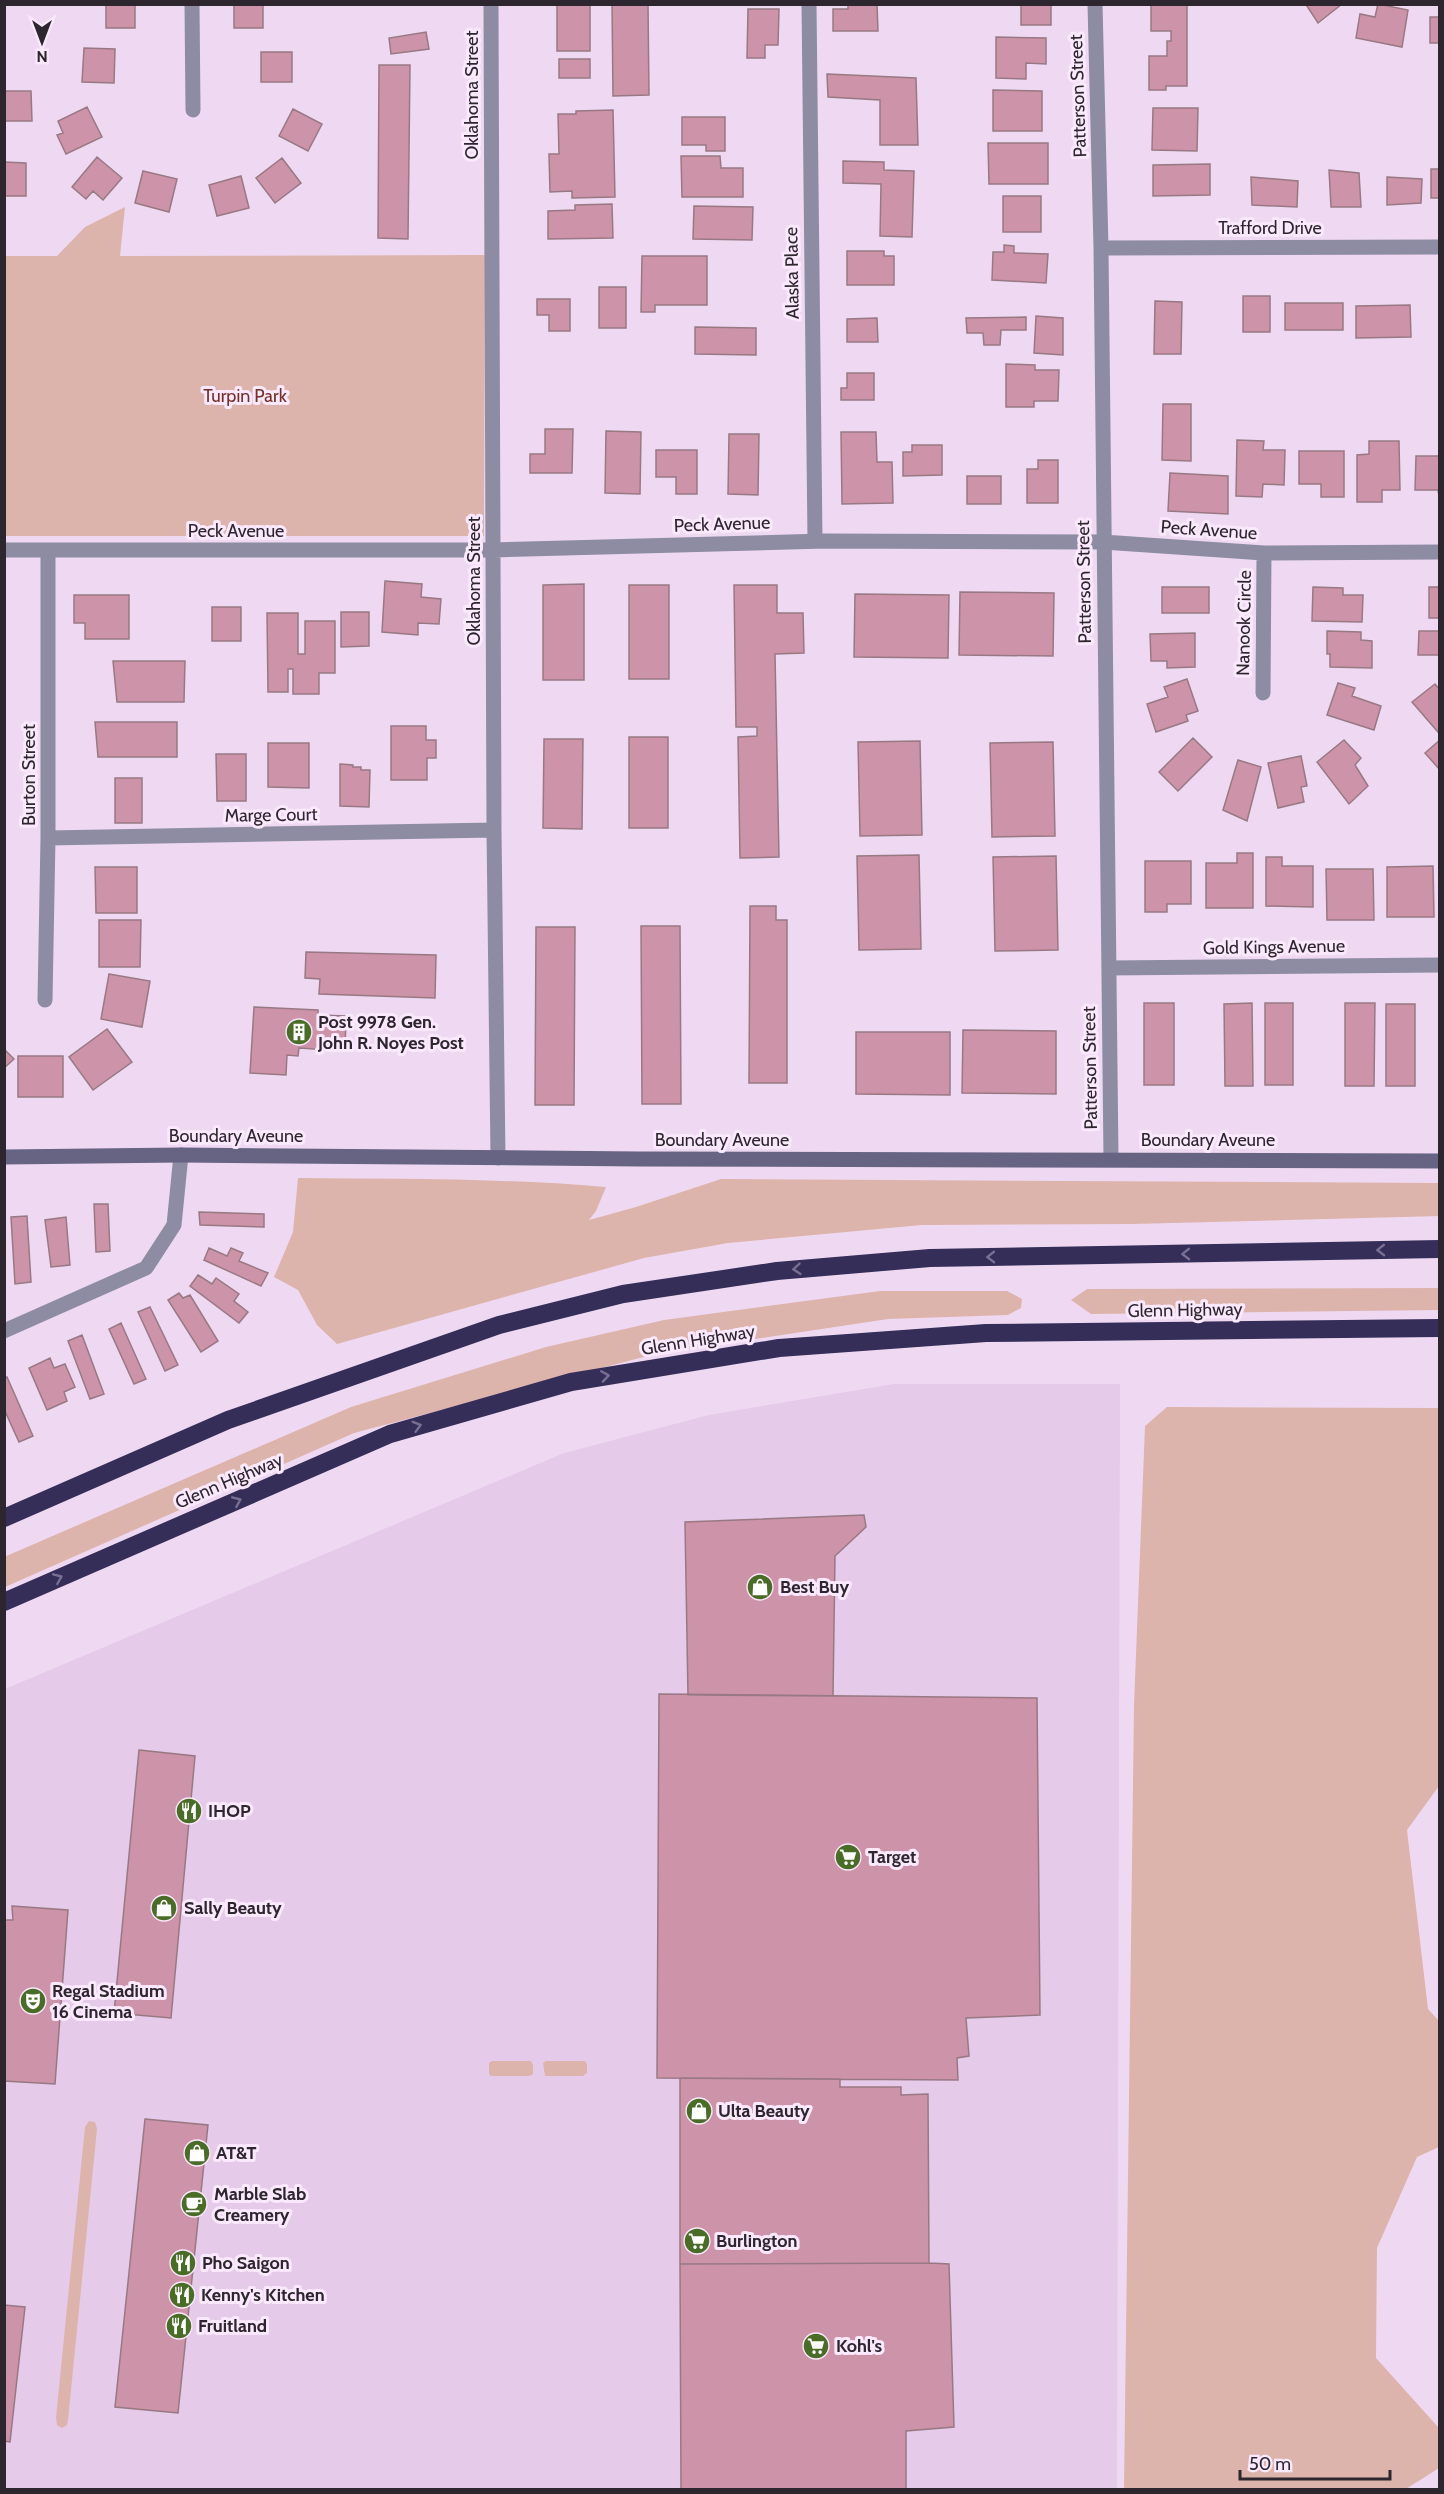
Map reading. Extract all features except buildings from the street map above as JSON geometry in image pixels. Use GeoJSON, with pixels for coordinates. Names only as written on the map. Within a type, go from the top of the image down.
{"type":"FeatureCollection","features":[{"type":"Feature","properties":{"kind":"highway"},"geometry":{"type":"LineString","coordinates":[[4,1505],[228,1420],[499,1325],[623,1294],[777,1271],[930,1258],[1440,1249]]}},
{"type":"Feature","properties":{"kind":"highway","name":"Glenn Highway"},"geometry":{"type":"LineString","coordinates":[[4,1602],[390,1434],[571,1382],[778,1348],[986,1334],[1440,1328]]}},
{"type":"Feature","properties":{"kind":"highway"},"geometry":{"type":"LineString","coordinates":[[4,1518],[228,1420]]}},
{"type":"Feature","properties":{"kind":"street"},"geometry":{"type":"LineString","coordinates":[[192,4],[193,110]]}},
{"type":"Feature","properties":{"kind":"street","name":"Oklahoma Street"},"geometry":{"type":"LineString","coordinates":[[491,4],[494,830],[498,1158]]}},
{"type":"Feature","properties":{"kind":"street","name":"Alaska Place"},"geometry":{"type":"LineString","coordinates":[[809,4],[815,541]]}},
{"type":"Feature","properties":{"kind":"street","name":"Patterson Street"},"geometry":{"type":"LineString","coordinates":[[1095,4],[1101,248],[1111,1159]]}},
{"type":"Feature","properties":{"kind":"street","name":"Trafford Drive"},"geometry":{"type":"LineString","coordinates":[[1101,248],[1440,247]]}},
{"type":"Feature","properties":{"kind":"street","name":"Peck Avenue"},"geometry":{"type":"LineString","coordinates":[[4,550],[493,550],[815,541],[1103,542],[1264,553],[1440,552]]}},
{"type":"Feature","properties":{"kind":"street","name":"Burton Street"},"geometry":{"type":"LineString","coordinates":[[45,1000],[48,838],[48,550]]}},
{"type":"Feature","properties":{"kind":"street","name":"Nanook Circle"},"geometry":{"type":"LineString","coordinates":[[1263,693],[1264,553]]}},
{"type":"Feature","properties":{"kind":"street","name":"Marge Court"},"geometry":{"type":"LineString","coordinates":[[48,838],[494,830]]}},
{"type":"Feature","properties":{"kind":"street","name":"Gold Kings Avenue"},"geometry":{"type":"LineString","coordinates":[[1109,968],[1440,965]]}},
{"type":"Feature","properties":{"kind":"street"},"geometry":{"type":"LineString","coordinates":[[4,1332],[146,1268],[174,1225],[181,1155]]}},
{"type":"Feature","properties":{"kind":"street","name":"Boundary Aveune"},"geometry":{"type":"LineString","coordinates":[[4,1157],[181,1155],[1440,1161]]}},
{"type":"Feature","properties":{"kind":"shaded area"},"geometry":{"type":"Polygon","coordinates":[[[894,1384],[1120,1384],[1117,2489],[5,2490],[5,1689],[564,1453],[709,1415],[894,1384]]]}},
{"type":"Feature","properties":{"kind":"green space","name":"Turpin Park"},"geometry":{"type":"Polygon","coordinates":[[[125,207],[120,256],[485,255],[484,536],[5,536],[5,256],[57,256],[85,227],[125,207]]]}},
{"type":"Feature","properties":{"kind":"green space"},"geometry":{"type":"Polygon","coordinates":[[[298,1178],[490,1180],[606,1187],[596,1211],[589,1220],[721,1179],[1439,1183],[1440,1216],[1133,1224],[922,1225],[728,1243],[644,1258],[337,1344],[317,1325],[298,1290],[274,1277],[293,1232],[298,1178]]]}},
{"type":"Feature","properties":{"kind":"green space"},"geometry":{"type":"Polygon","coordinates":[[[1440,1288],[1439,1310],[1091,1314],[1071,1300],[1087,1289],[1440,1288]]]}},
{"type":"Feature","properties":{"kind":"green space"},"geometry":{"type":"Polygon","coordinates":[[[880,1291],[1007,1291],[1022,1299],[1021,1308],[1008,1315],[888,1319],[655,1354],[354,1433],[5,1587],[4,1557],[351,1407],[546,1347],[664,1320],[880,1291]]]}},
{"type":"Feature","properties":{"kind":"green space"},"geometry":{"type":"Polygon","coordinates":[[[1167,1407],[1439,1408],[1439,1786],[1407,1830],[1428,2009],[1439,2021],[1439,2147],[1417,2157],[1377,2248],[1376,2358],[1439,2428],[1439,2468],[1406,2489],[1124,2489],[1134,1705],[1145,1426],[1167,1407]]]}},
{"type":"Feature","properties":{"kind":"green space"},"geometry":{"type":"Polygon","coordinates":[[[492,2061],[531,2061],[533,2074],[529,2076],[491,2076],[489,2063],[492,2061]]]}},
{"type":"Feature","properties":{"kind":"green space"},"geometry":{"type":"Polygon","coordinates":[[[546,2061],[585,2061],[587,2073],[583,2076],[545,2076],[543,2063],[546,2061]]]}},
{"type":"Feature","properties":{"kind":"green space"},"geometry":{"type":"Polygon","coordinates":[[[89,2121],[95,2122],[97,2129],[68,2420],[67,2425],[62,2428],[57,2425],[56,2418],[85,2127],[89,2121]]]}},
{"type":"Feature","properties":{"kind":"place","name":"Post 9978 Gen. John R. Noyes Post"},"geometry":{"type":"Point","coordinates":[299,1032]}},
{"type":"Feature","properties":{"kind":"place","name":"Best Buy"},"geometry":{"type":"Point","coordinates":[760,1587]}},
{"type":"Feature","properties":{"kind":"place","name":"IHOP"},"geometry":{"type":"Point","coordinates":[189,1811]}},
{"type":"Feature","properties":{"kind":"place","name":"Target"},"geometry":{"type":"Point","coordinates":[848,1857]}},
{"type":"Feature","properties":{"kind":"place","name":"Sally Beauty"},"geometry":{"type":"Point","coordinates":[164,1908]}},
{"type":"Feature","properties":{"kind":"place","name":"Regal Stadium 16 Cinema"},"geometry":{"type":"Point","coordinates":[33,2001]}},
{"type":"Feature","properties":{"kind":"place","name":"Ulta Beauty"},"geometry":{"type":"Point","coordinates":[699,2111]}},
{"type":"Feature","properties":{"kind":"place","name":"AT&T"},"geometry":{"type":"Point","coordinates":[197,2153]}},
{"type":"Feature","properties":{"kind":"place","name":"Marble Slab Creamery"},"geometry":{"type":"Point","coordinates":[194,2204]}},
{"type":"Feature","properties":{"kind":"place","name":"Burlington"},"geometry":{"type":"Point","coordinates":[697,2241]}},
{"type":"Feature","properties":{"kind":"place","name":"Pho Saigon"},"geometry":{"type":"Point","coordinates":[183,2263]}},
{"type":"Feature","properties":{"kind":"place","name":"Kenny's Kitchen"},"geometry":{"type":"Point","coordinates":[182,2295]}},
{"type":"Feature","properties":{"kind":"place","name":"Fruitland"},"geometry":{"type":"Point","coordinates":[179,2326]}},
{"type":"Feature","properties":{"kind":"place","name":"Kohl's"},"geometry":{"type":"Point","coordinates":[816,2346]}}]}
